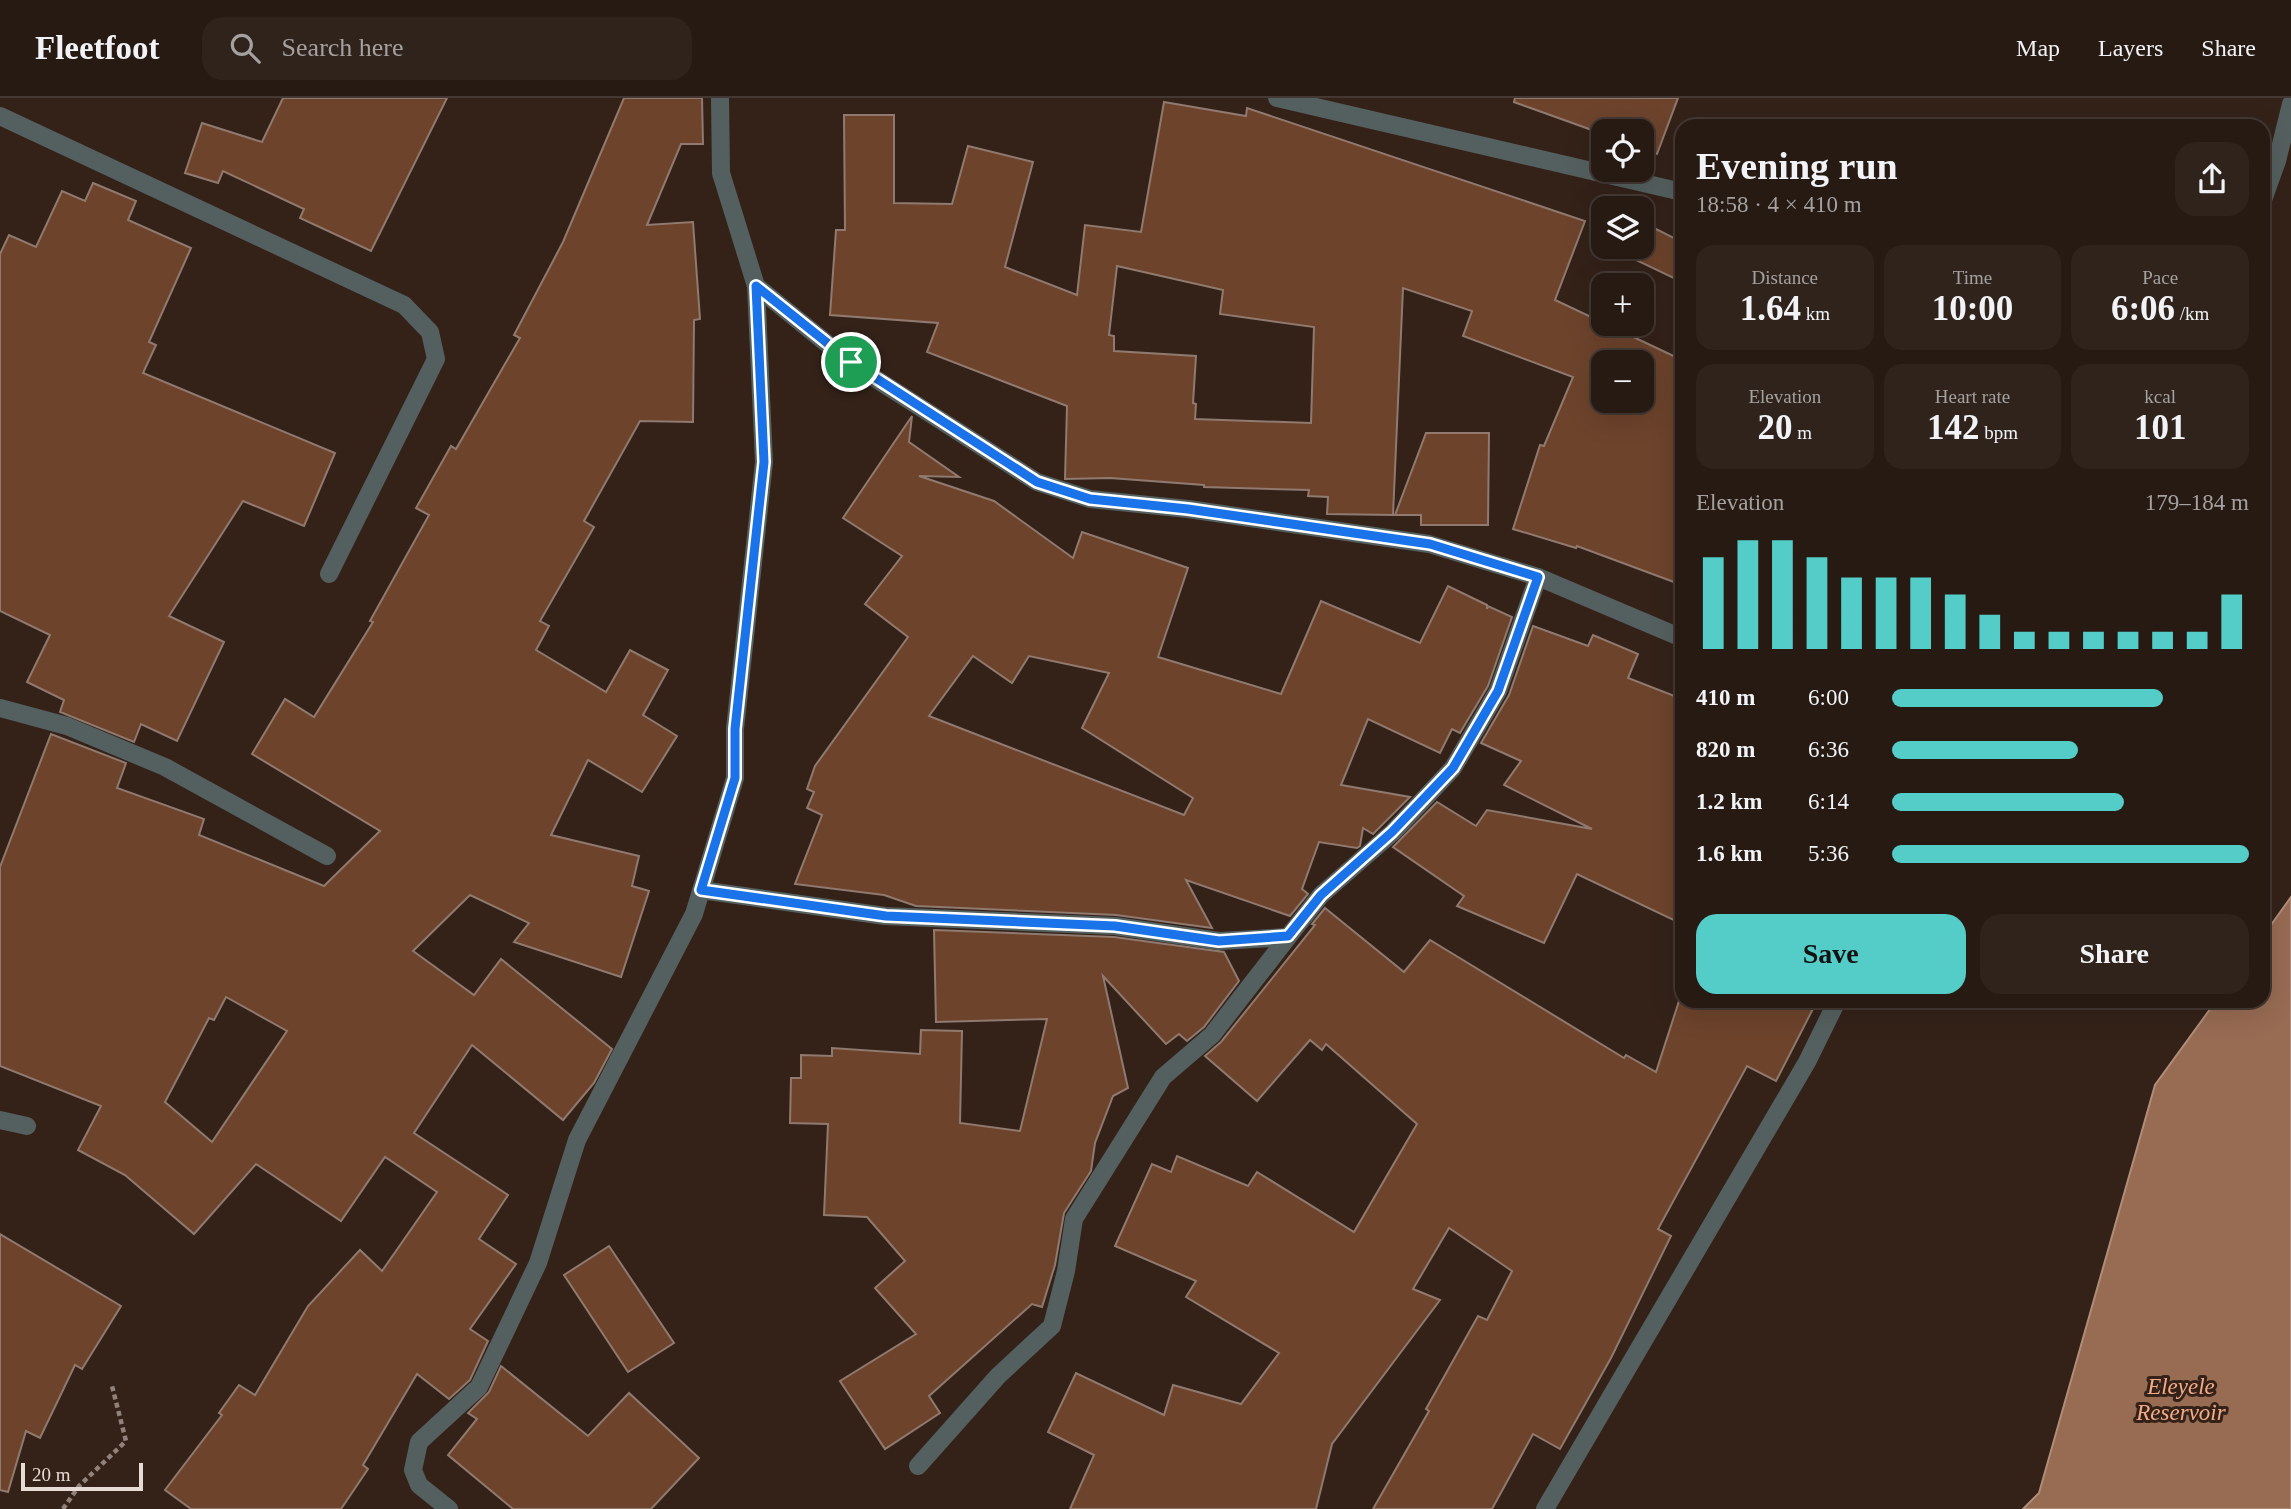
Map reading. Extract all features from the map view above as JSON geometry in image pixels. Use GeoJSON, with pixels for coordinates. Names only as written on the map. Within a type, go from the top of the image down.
{"type":"FeatureCollection","features":[{"type":"Feature","properties":{"kind":"street"},"geometry":{"type":"LineString","coordinates":[[0,110],[3,98]]}},
{"type":"Feature","properties":{"kind":"street"},"geometry":{"type":"LineString","coordinates":[[449,1509],[419,1485],[413,1470],[419,1442],[479,1387],[538,1263],[578,1140],[694,914],[735,778],[735,729],[764,462],[756,286],[721,173],[720,98]]}},
{"type":"Feature","properties":{"kind":"street"},"geometry":{"type":"LineString","coordinates":[[1277,98],[1675,190]]}},
{"type":"Feature","properties":{"kind":"street"},"geometry":{"type":"LineString","coordinates":[[2270,180],[2291,104]]}},
{"type":"Feature","properties":{"kind":"street"},"geometry":{"type":"LineString","coordinates":[[0,116],[404,305],[430,332],[436,359],[329,574]]}},
{"type":"Feature","properties":{"kind":"street"},"geometry":{"type":"LineString","coordinates":[[756,286],[851,362],[1037,482],[1090,499],[1188,509],[1430,544],[1538,577],[1675,635]]}},
{"type":"Feature","properties":{"kind":"street"},"geometry":{"type":"LineString","coordinates":[[918,1466],[998,1376],[1052,1326],[1066,1271],[1074,1219],[1163,1077],[1212,1035],[1321,895],[1392,832],[1453,768],[1498,691],[1538,577]]}},
{"type":"Feature","properties":{"kind":"street"},"geometry":{"type":"LineString","coordinates":[[0,708],[67,726],[165,767],[327,856]]}},
{"type":"Feature","properties":{"kind":"street"},"geometry":{"type":"LineString","coordinates":[[701,890],[886,916],[1115,926],[1219,941],[1288,936]]}},
{"type":"Feature","properties":{"kind":"street"},"geometry":{"type":"LineString","coordinates":[[1545,1509],[1807,1062],[1834,1008]]}},
{"type":"Feature","properties":{"kind":"street"},"geometry":{"type":"LineString","coordinates":[[0,1120],[27,1126]]}},
{"type":"Feature","properties":{"kind":"path"},"geometry":{"type":"LineString","coordinates":[[62,1509],[79,1486],[126,1441],[112,1386]]}},
{"type":"Feature","properties":{"kind":"water","name":"Eleyele Reservoir"},"geometry":{"type":"Polygon","coordinates":[[[2291,897],[2291,1509],[2023,1509],[2039,1493],[2155,1085],[2211,1008],[2270,1008],[2270,926],[2291,897]]]}},
{"type":"Feature","properties":{"kind":"building"},"geometry":{"type":"Polygon","coordinates":[[[283,98],[447,98],[371,251],[300,218],[304,209],[223,171],[218,183],[185,173],[202,123],[262,142],[283,98]]]}},
{"type":"Feature","properties":{"kind":"building"},"geometry":{"type":"Polygon","coordinates":[[[624,98],[702,98],[703,144],[681,144],[647,225],[693,222],[700,319],[694,320],[693,422],[640,421],[584,521],[594,527],[540,621],[549,626],[536,650],[606,692],[630,650],[668,670],[643,715],[677,736],[642,792],[588,760],[551,835],[639,856],[632,886],[649,891],[621,977],[514,942],[529,923],[470,895],[413,951],[474,995],[501,959],[612,1049],[594,1083],[563,1120],[472,1045],[414,1133],[508,1195],[479,1239],[516,1264],[470,1329],[488,1341],[470,1380],[449,1399],[417,1374],[363,1465],[368,1469],[341,1509],[191,1509],[165,1490],[222,1415],[219,1413],[239,1385],[255,1395],[308,1306],[360,1250],[382,1271],[437,1192],[385,1157],[341,1221],[256,1164],[194,1234],[125,1175],[78,1150],[101,1106],[0,1066],[0,867],[51,734],[126,763],[117,788],[204,819],[199,835],[324,886],[380,831],[252,754],[285,699],[314,717],[373,622],[370,621],[429,515],[416,508],[451,446],[456,449],[520,338],[514,335],[563,242],[624,98]],[[226,997],[214,1020],[209,1018],[165,1102],[212,1142],[287,1031],[226,997]]]}},
{"type":"Feature","properties":{"kind":"building"},"geometry":{"type":"Polygon","coordinates":[[[1515,98],[1678,98],[1657,154],[1654,153],[1654,119],[1591,119],[1591,130],[1514,102],[1515,98]]]}},
{"type":"Feature","properties":{"kind":"building"},"geometry":{"type":"Polygon","coordinates":[[[1164,102],[1246,116],[1247,108],[1585,221],[1555,300],[1591,317],[1591,336],[1631,336],[1675,357],[1675,582],[1577,546],[1576,548],[1513,529],[1540,445],[1544,446],[1573,377],[1463,336],[1472,311],[1403,288],[1393,515],[1327,514],[1328,497],[1308,496],[1309,490],[1204,487],[1110,478],[1065,479],[1067,406],[927,352],[938,323],[830,315],[836,230],[845,230],[844,115],[894,115],[894,203],[952,204],[968,146],[1033,162],[1005,267],[1077,295],[1085,225],[1141,232],[1164,102]],[[1117,266],[1109,335],[1114,336],[1114,351],[1196,356],[1193,403],[1196,404],[1195,419],[1311,423],[1314,327],[1220,314],[1223,290],[1117,266]]]}},
{"type":"Feature","properties":{"kind":"building"},"geometry":{"type":"Polygon","coordinates":[[[93,183],[136,201],[128,220],[191,248],[149,342],[156,345],[143,373],[335,453],[304,526],[243,501],[169,616],[224,642],[177,741],[141,724],[134,742],[60,712],[64,700],[27,682],[50,635],[0,611],[0,254],[9,235],[36,247],[62,191],[85,201],[93,183]]]}},
{"type":"Feature","properties":{"kind":"building"},"geometry":{"type":"Polygon","coordinates":[[[1654,228],[1675,238],[1675,279],[1634,259],[1654,259],[1654,228]]]}},
{"type":"Feature","properties":{"kind":"building"},"geometry":{"type":"Polygon","coordinates":[[[912,416],[909,442],[959,477],[919,476],[994,501],[1073,558],[1082,532],[1188,568],[1158,657],[1281,694],[1321,601],[1420,643],[1448,586],[1487,605],[1487,609],[1488,606],[1512,617],[1488,686],[1460,733],[1452,729],[1440,753],[1368,719],[1341,785],[1410,797],[1373,834],[1363,828],[1360,846],[1357,848],[1319,842],[1302,889],[1308,894],[1290,916],[1186,880],[1212,928],[1116,915],[916,906],[884,895],[795,884],[822,815],[807,808],[814,792],[807,789],[815,766],[908,637],[865,604],[902,556],[843,518],[912,416]],[[973,656],[929,716],[1184,815],[1193,798],[1082,728],[1109,673],[1029,656],[1012,683],[973,656]]]}},
{"type":"Feature","properties":{"kind":"building"},"geometry":{"type":"Polygon","coordinates":[[[1426,433],[1489,433],[1488,525],[1421,525],[1421,515],[1395,515],[1426,433]]]}},
{"type":"Feature","properties":{"kind":"building"},"geometry":{"type":"Polygon","coordinates":[[[1533,626],[1588,646],[1593,635],[1638,654],[1628,678],[1675,696],[1675,921],[1577,874],[1544,943],[1457,906],[1464,896],[1393,847],[1437,802],[1476,826],[1487,810],[1592,829],[1504,785],[1521,761],[1481,743],[1509,695],[1533,626]]]}},
{"type":"Feature","properties":{"kind":"building"},"geometry":{"type":"Polygon","coordinates":[[[1325,908],[1404,972],[1430,940],[1624,1058],[1626,1055],[1656,1072],[1677,1008],[1813,1008],[1776,1081],[1747,1066],[1658,1229],[1671,1236],[1611,1358],[1560,1449],[1533,1434],[1492,1509],[1373,1509],[1429,1411],[1426,1409],[1478,1316],[1487,1320],[1512,1271],[1449,1228],[1413,1289],[1440,1300],[1332,1444],[1316,1509],[1070,1509],[1094,1455],[1048,1432],[1076,1373],[1164,1415],[1173,1385],[1241,1404],[1279,1353],[1186,1297],[1196,1281],[1115,1246],[1152,1164],[1171,1172],[1177,1156],[1248,1186],[1257,1172],[1354,1232],[1417,1124],[1326,1044],[1322,1050],[1310,1040],[1257,1101],[1205,1056],[1221,1042],[1315,925],[1312,924],[1325,908]]]}},
{"type":"Feature","properties":{"kind":"building"},"geometry":{"type":"Polygon","coordinates":[[[934,930],[1114,937],[1224,952],[1239,981],[1204,1027],[1187,1041],[1179,1034],[1166,1044],[1103,976],[1128,1088],[1113,1096],[1095,1143],[1091,1171],[1064,1213],[1055,1265],[1042,1307],[1032,1304],[929,1396],[940,1413],[885,1449],[840,1381],[916,1334],[875,1288],[905,1261],[867,1217],[824,1215],[828,1124],[790,1123],[791,1078],[801,1078],[801,1055],[832,1056],[832,1048],[920,1054],[921,1030],[962,1031],[960,1123],[1020,1131],[1047,1019],[936,1022],[934,930]]]}},
{"type":"Feature","properties":{"kind":"building"},"geometry":{"type":"Polygon","coordinates":[[[0,1234],[121,1306],[82,1369],[75,1365],[40,1438],[26,1431],[8,1492],[0,1490],[0,1234]]]}},
{"type":"Feature","properties":{"kind":"building"},"geometry":{"type":"Polygon","coordinates":[[[609,1246],[674,1343],[628,1372],[564,1275],[609,1246]]]}},
{"type":"Feature","properties":{"kind":"building"},"geometry":{"type":"Polygon","coordinates":[[[501,1366],[588,1436],[629,1393],[699,1458],[651,1509],[513,1509],[448,1455],[477,1419],[468,1413],[489,1392],[501,1366]]]}},
{"type":"Feature","properties":{"kind":"route"},"geometry":{"type":"LineString","coordinates":[[756,286],[851,362],[1037,482],[1090,499],[1188,509],[1430,544],[1538,577],[1498,691],[1453,768],[1392,832],[1321,895],[1288,936],[1219,941],[1115,926],[886,916],[701,890],[735,778],[735,729],[764,462],[756,286]]}}]}
